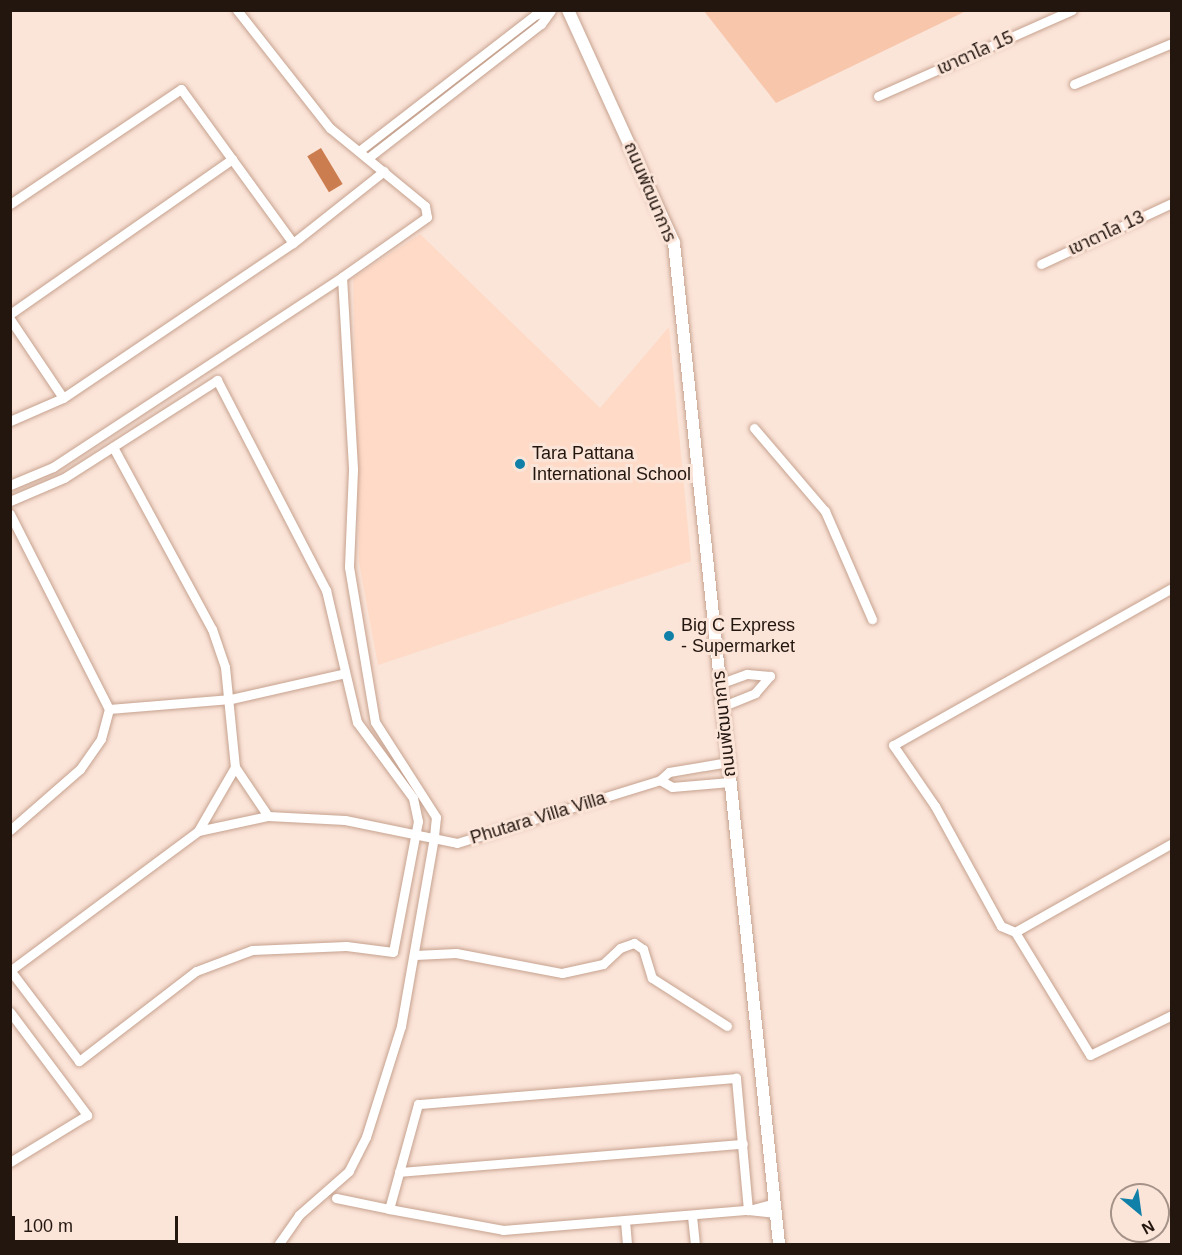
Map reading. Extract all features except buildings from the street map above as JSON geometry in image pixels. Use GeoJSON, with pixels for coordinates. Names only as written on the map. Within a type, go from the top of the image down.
{"type":"FeatureCollection","features":[{"type":"Feature","properties":{"kind":"street"},"geometry":{"type":"LineString","coordinates":[[10,485],[53,468],[342,277],[427,217],[425,206],[330,128],[237,10]]}},
{"type":"Feature","properties":{"kind":"street"},"geometry":{"type":"LineString","coordinates":[[359,151],[535,15],[550,10]]}},
{"type":"Feature","properties":{"kind":"street"},"geometry":{"type":"LineString","coordinates":[[368,158],[541,24],[550,10]]}},
{"type":"Feature","properties":{"kind":"street","name":"ถนนพัฒนาการ"},"geometry":{"type":"LineString","coordinates":[[568,10],[674,243],[779,1245]]}},
{"type":"Feature","properties":{"kind":"street","name":"เขาตาโล 15"},"geometry":{"type":"LineString","coordinates":[[878,96],[1072,10]]}},
{"type":"Feature","properties":{"kind":"street"},"geometry":{"type":"LineString","coordinates":[[1074,84],[1172,44]]}},
{"type":"Feature","properties":{"kind":"street"},"geometry":{"type":"LineString","coordinates":[[10,204],[181,88],[293,243]]}},
{"type":"Feature","properties":{"kind":"street"},"geometry":{"type":"LineString","coordinates":[[10,314],[232,159]]}},
{"type":"Feature","properties":{"kind":"street"},"geometry":{"type":"LineString","coordinates":[[10,421],[63,398],[293,243],[384,171]]}},
{"type":"Feature","properties":{"kind":"street","name":"เขาตาโล 13"},"geometry":{"type":"LineString","coordinates":[[1041,264],[1172,203]]}},
{"type":"Feature","properties":{"kind":"street"},"geometry":{"type":"LineString","coordinates":[[279,1245],[299,1215],[349,1171],[366,1137],[401,1026],[415,955],[436,817],[375,722],[349,567],[353,470],[342,277]]}},
{"type":"Feature","properties":{"kind":"street"},"geometry":{"type":"LineString","coordinates":[[10,320],[63,398]]}},
{"type":"Feature","properties":{"kind":"street"},"geometry":{"type":"LineString","coordinates":[[10,501],[113,447],[218,380],[326,590],[357,722],[418,810],[393,952],[346,946],[252,950],[195,971],[79,1061],[11,970],[198,831],[235,767]]}},
{"type":"Feature","properties":{"kind":"street"},"geometry":{"type":"LineString","coordinates":[[754,428],[825,511],[872,619]]}},
{"type":"Feature","properties":{"kind":"street"},"geometry":{"type":"LineString","coordinates":[[113,447],[212,629],[231,699],[235,767],[268,816]]}},
{"type":"Feature","properties":{"kind":"street"},"geometry":{"type":"LineString","coordinates":[[10,514],[109,709],[101,739],[80,769],[10,830]]}},
{"type":"Feature","properties":{"kind":"street"},"geometry":{"type":"LineString","coordinates":[[1172,588],[893,745],[935,806],[1001,926],[1015,932],[1090,1056],[1172,1015]]}},
{"type":"Feature","properties":{"kind":"street"},"geometry":{"type":"LineString","coordinates":[[109,709],[231,699],[345,673]]}},
{"type":"Feature","properties":{"kind":"street"},"geometry":{"type":"LineString","coordinates":[[719,684],[747,674],[770,676],[755,693],[721,707]]}},
{"type":"Feature","properties":{"kind":"street","name":"Phutara Villa Villa"},"geometry":{"type":"LineString","coordinates":[[198,831],[268,816],[415,831],[457,843],[660,780],[669,772],[728,762]]}},
{"type":"Feature","properties":{"kind":"street","name":"Phutara Villa Villa"},"geometry":{"type":"LineString","coordinates":[[660,780],[672,787],[730,782]]}},
{"type":"Feature","properties":{"kind":"street"},"geometry":{"type":"LineString","coordinates":[[1015,932],[1172,843]]}},
{"type":"Feature","properties":{"kind":"street"},"geometry":{"type":"LineString","coordinates":[[415,955],[456,953],[562,973],[603,964],[620,948],[634,944],[643,949],[652,978],[727,1026]]}},
{"type":"Feature","properties":{"kind":"street"},"geometry":{"type":"LineString","coordinates":[[10,1012],[87,1115],[10,1162]]}},
{"type":"Feature","properties":{"kind":"street"},"geometry":{"type":"LineString","coordinates":[[390,1209],[418,1104],[736,1078],[748,1210]]}},
{"type":"Feature","properties":{"kind":"street"},"geometry":{"type":"LineString","coordinates":[[399,1172],[743,1144]]}},
{"type":"Feature","properties":{"kind":"street"},"geometry":{"type":"LineString","coordinates":[[336,1198],[502,1230],[775,1208]]}},
{"type":"Feature","properties":{"kind":"street"},"geometry":{"type":"LineString","coordinates":[[692,1216],[695,1245]]}},
{"type":"Feature","properties":{"kind":"street"},"geometry":{"type":"LineString","coordinates":[[625,1221],[627,1245]]}},
{"type":"Feature","properties":{"kind":"shaded area"},"geometry":{"type":"Polygon","coordinates":[[[704,11],[966,11],[776,103],[704,11]]]}},
{"type":"Feature","properties":{"kind":"shaded area"},"geometry":{"type":"Polygon","coordinates":[[[321,148],[343,184],[329,192],[307,156],[321,148]]]}},
{"type":"Feature","properties":{"kind":"shaded area","name":"Tara Pattana International School"},"geometry":{"type":"Polygon","coordinates":[[[420,234],[600,408],[669,327],[691,561],[378,665],[359,562],[353,278],[420,234]]]}},
{"type":"Feature","properties":{"kind":"place","name":"Tara Pattana International School"},"geometry":{"type":"Point","coordinates":[520,464]}},
{"type":"Feature","properties":{"kind":"place","name":"Big C Express - Supermarket"},"geometry":{"type":"Point","coordinates":[669,636]}}]}
